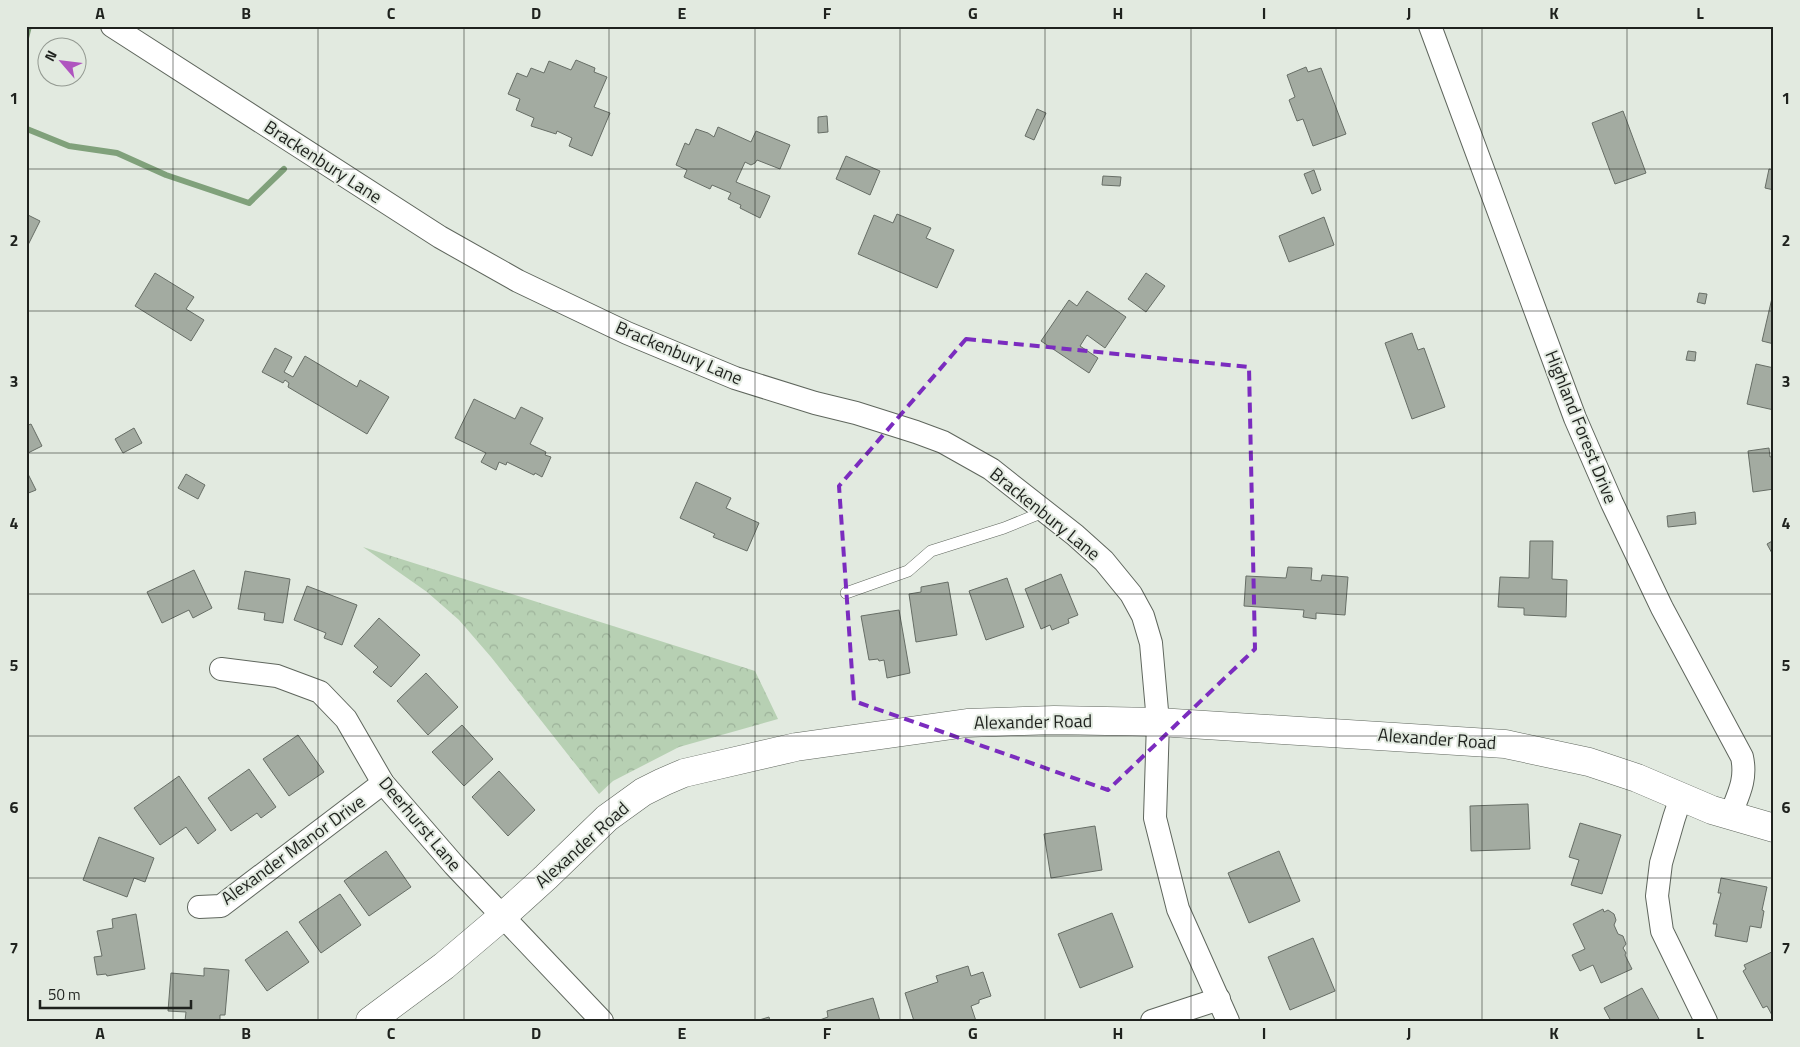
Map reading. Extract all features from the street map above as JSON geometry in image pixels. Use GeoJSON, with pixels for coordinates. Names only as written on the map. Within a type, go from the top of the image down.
{"type":"FeatureCollection","features":[{"type":"Feature","properties":{"kind":"street","name":"Brackenbury Lane"},"geometry":{"type":"LineString","coordinates":[[112,26],[440,237],[518,281],[627,332],[735,378],[815,403],[856,413],[944,442],[991,469],[1046,511],[1104,562],[1131,594],[1143,616],[1151,643],[1158,722],[1155,818],[1178,910],[1228,1021]]}},
{"type":"Feature","properties":{"kind":"street","name":"Highland Forest Drive"},"geometry":{"type":"LineString","coordinates":[[1430,26],[1575,418],[1612,503],[1662,608],[1742,757],[1744,781],[1730,816]]}},
{"type":"Feature","properties":{"kind":"street","name":"Deerhurst Lane"},"geometry":{"type":"LineString","coordinates":[[221,669],[277,676],[320,692],[346,719],[383,783],[454,865],[602,1021]]}},
{"type":"Feature","properties":{"kind":"street","name":"Alexander Road"},"geometry":{"type":"LineString","coordinates":[[370,1021],[444,966],[503,916],[546,878],[606,818],[643,792],[663,782],[684,773],[796,747],[968,723],[1054,720],[1158,722],[1505,744],[1588,762],[1637,778],[1730,816],[1774,828]]}},
{"type":"Feature","properties":{"kind":"street","name":"Alexander Manor Drive"},"geometry":{"type":"LineString","coordinates":[[199,907],[221,906],[383,783]]}},
{"type":"Feature","properties":{"kind":"street"},"geometry":{"type":"LineString","coordinates":[[1681,797],[1661,863],[1657,896],[1662,931],[1706,1021]]}},
{"type":"Feature","properties":{"kind":"street"},"geometry":{"type":"LineString","coordinates":[[1152,1021],[1219,999]]}},
{"type":"Feature","properties":{"kind":"lane"},"geometry":{"type":"LineString","coordinates":[[846,593],[908,571],[931,551],[1004,528],[1046,511]]}},
{"type":"Feature","properties":{"kind":"highlighted area"},"geometry":{"type":"Polygon","coordinates":[[[966,339],[1249,367],[1255,649],[1108,790],[854,701],[839,486],[966,339]]]}},
{"type":"Feature","properties":{"kind":"green space"},"geometry":{"type":"Polygon","coordinates":[[[363,547],[755,671],[778,719],[679,747],[613,781],[599,794],[491,657],[459,620],[427,592],[363,547]]]}},
{"type":"Feature","properties":{"kind":"building"},"geometry":{"type":"Polygon","coordinates":[[[576,60],[595,68],[594,72],[607,77],[594,107],[610,113],[592,156],[569,146],[572,138],[557,131],[556,134],[531,126],[534,118],[516,110],[520,99],[508,94],[517,73],[527,77],[531,68],[544,73],[549,61],[571,70],[576,60]]]}},
{"type":"Feature","properties":{"kind":"building"},"geometry":{"type":"Polygon","coordinates":[[[1306,67],[1308,72],[1321,68],[1346,134],[1313,146],[1303,119],[1297,121],[1289,100],[1295,97],[1287,75],[1306,67]]]}},
{"type":"Feature","properties":{"kind":"building"},"geometry":{"type":"Polygon","coordinates":[[[1037,109],[1046,113],[1034,140],[1025,136],[1037,109]]]}},
{"type":"Feature","properties":{"kind":"building"},"geometry":{"type":"Polygon","coordinates":[[[1623,111],[1646,173],[1615,184],[1592,123],[1623,111]]]}},
{"type":"Feature","properties":{"kind":"building"},"geometry":{"type":"Polygon","coordinates":[[[827,116],[828,132],[818,133],[818,117],[827,116]]]}},
{"type":"Feature","properties":{"kind":"building"},"geometry":{"type":"Polygon","coordinates":[[[718,127],[751,142],[756,131],[790,145],[780,169],[757,160],[751,165],[745,162],[736,182],[770,196],[760,218],[740,208],[741,205],[728,199],[731,193],[712,185],[710,189],[684,177],[687,170],[676,165],[685,143],[689,145],[696,129],[714,137],[718,127]]]}},
{"type":"Feature","properties":{"kind":"building"},"geometry":{"type":"Polygon","coordinates":[[[846,156],[880,171],[870,195],[836,179],[846,156]]]}},
{"type":"Feature","properties":{"kind":"building"},"geometry":{"type":"Polygon","coordinates":[[[1769,169],[1774,170],[1774,190],[1765,188],[1769,169]]]}},
{"type":"Feature","properties":{"kind":"building"},"geometry":{"type":"Polygon","coordinates":[[[1314,170],[1321,190],[1312,194],[1304,174],[1314,170]]]}},
{"type":"Feature","properties":{"kind":"building"},"geometry":{"type":"Polygon","coordinates":[[[1103,176],[1121,177],[1120,186],[1102,185],[1103,176]]]}},
{"type":"Feature","properties":{"kind":"building"},"geometry":{"type":"Polygon","coordinates":[[[26,214],[40,221],[26,249],[26,214]]]}},
{"type":"Feature","properties":{"kind":"building"},"geometry":{"type":"Polygon","coordinates":[[[897,214],[931,228],[926,238],[954,250],[937,288],[858,254],[874,215],[893,223],[897,214]]]}},
{"type":"Feature","properties":{"kind":"building"},"geometry":{"type":"Polygon","coordinates":[[[1324,217],[1334,245],[1289,262],[1279,236],[1324,217]]]}},
{"type":"Feature","properties":{"kind":"building"},"geometry":{"type":"Polygon","coordinates":[[[155,273],[194,297],[186,309],[204,320],[191,341],[135,306],[155,273]]]}},
{"type":"Feature","properties":{"kind":"building"},"geometry":{"type":"Polygon","coordinates":[[[1146,273],[1165,286],[1146,312],[1128,299],[1146,273]]]}},
{"type":"Feature","properties":{"kind":"building"},"geometry":{"type":"Polygon","coordinates":[[[1087,291],[1126,317],[1105,348],[1087,335],[1080,346],[1098,358],[1089,373],[1041,341],[1069,300],[1077,306],[1087,291]]]}},
{"type":"Feature","properties":{"kind":"building"},"geometry":{"type":"Polygon","coordinates":[[[1699,293],[1707,294],[1705,304],[1697,302],[1699,293]]]}},
{"type":"Feature","properties":{"kind":"building"},"geometry":{"type":"Polygon","coordinates":[[[1772,298],[1774,299],[1774,344],[1762,341],[1772,298]]]}},
{"type":"Feature","properties":{"kind":"building"},"geometry":{"type":"Polygon","coordinates":[[[1412,333],[1418,350],[1424,348],[1445,407],[1412,419],[1385,343],[1412,333]]]}},
{"type":"Feature","properties":{"kind":"building"},"geometry":{"type":"Polygon","coordinates":[[[275,348],[292,357],[284,372],[293,377],[305,356],[357,387],[360,380],[389,397],[367,434],[288,387],[289,383],[285,380],[283,383],[262,372],[275,348]]]}},
{"type":"Feature","properties":{"kind":"building"},"geometry":{"type":"Polygon","coordinates":[[[1688,351],[1696,352],[1695,361],[1686,360],[1688,351]]]}},
{"type":"Feature","properties":{"kind":"building"},"geometry":{"type":"Polygon","coordinates":[[[1756,364],[1774,368],[1774,410],[1747,404],[1756,364]]]}},
{"type":"Feature","properties":{"kind":"building"},"geometry":{"type":"Polygon","coordinates":[[[474,399],[515,419],[521,407],[543,418],[530,444],[546,452],[545,455],[551,457],[542,477],[507,462],[506,465],[499,462],[496,470],[481,462],[486,453],[455,438],[474,399]]]}},
{"type":"Feature","properties":{"kind":"building"},"geometry":{"type":"Polygon","coordinates":[[[31,424],[42,446],[26,454],[26,426],[31,424]]]}},
{"type":"Feature","properties":{"kind":"building"},"geometry":{"type":"Polygon","coordinates":[[[134,428],[142,443],[123,453],[115,439],[134,428]]]}},
{"type":"Feature","properties":{"kind":"building"},"geometry":{"type":"Polygon","coordinates":[[[1769,448],[1770,457],[1774,456],[1774,489],[1753,492],[1748,451],[1769,448]]]}},
{"type":"Feature","properties":{"kind":"building"},"geometry":{"type":"Polygon","coordinates":[[[26,470],[36,490],[26,494],[26,470]]]}},
{"type":"Feature","properties":{"kind":"building"},"geometry":{"type":"Polygon","coordinates":[[[186,474],[205,485],[198,499],[178,488],[186,474]]]}},
{"type":"Feature","properties":{"kind":"building"},"geometry":{"type":"Polygon","coordinates":[[[696,482],[731,498],[726,508],[759,523],[747,551],[713,537],[715,534],[680,518],[696,482]]]}},
{"type":"Feature","properties":{"kind":"building"},"geometry":{"type":"Polygon","coordinates":[[[1695,512],[1696,524],[1668,527],[1667,516],[1695,512]]]}},
{"type":"Feature","properties":{"kind":"building"},"geometry":{"type":"Polygon","coordinates":[[[1774,540],[1774,557],[1767,544],[1774,540]]]}},
{"type":"Feature","properties":{"kind":"building"},"geometry":{"type":"Polygon","coordinates":[[[1530,541],[1553,541],[1552,579],[1567,580],[1566,617],[1524,615],[1524,608],[1498,607],[1500,577],[1529,578],[1530,541]]]}},
{"type":"Feature","properties":{"kind":"building"},"geometry":{"type":"Polygon","coordinates":[[[1288,567],[1312,568],[1311,580],[1321,581],[1322,575],[1348,577],[1345,615],[1316,613],[1316,619],[1303,617],[1304,610],[1244,606],[1246,576],[1286,578],[1288,567]]]}},
{"type":"Feature","properties":{"kind":"building"},"geometry":{"type":"Polygon","coordinates":[[[194,570],[212,608],[193,618],[189,610],[162,623],[147,592],[194,570]]]}},
{"type":"Feature","properties":{"kind":"building"},"geometry":{"type":"Polygon","coordinates":[[[245,571],[290,579],[283,623],[264,620],[265,613],[238,609],[245,571]]]}},
{"type":"Feature","properties":{"kind":"building"},"geometry":{"type":"Polygon","coordinates":[[[1061,574],[1078,615],[1068,619],[1069,623],[1052,630],[1050,625],[1041,629],[1025,589],[1061,574]]]}},
{"type":"Feature","properties":{"kind":"building"},"geometry":{"type":"Polygon","coordinates":[[[1007,578],[1024,627],[986,640],[969,591],[1007,578]]]}},
{"type":"Feature","properties":{"kind":"building"},"geometry":{"type":"Polygon","coordinates":[[[948,582],[957,635],[916,642],[909,594],[921,592],[921,587],[948,582]]]}},
{"type":"Feature","properties":{"kind":"building"},"geometry":{"type":"Polygon","coordinates":[[[307,586],[357,605],[342,645],[324,638],[326,633],[294,620],[307,586]]]}},
{"type":"Feature","properties":{"kind":"building"},"geometry":{"type":"Polygon","coordinates":[[[899,610],[910,673],[887,678],[884,660],[869,660],[861,616],[899,610]]]}},
{"type":"Feature","properties":{"kind":"building"},"geometry":{"type":"Polygon","coordinates":[[[379,618],[420,655],[391,687],[373,672],[378,667],[354,646],[379,618]]]}},
{"type":"Feature","properties":{"kind":"building"},"geometry":{"type":"Polygon","coordinates":[[[426,673],[458,707],[428,735],[397,701],[426,673]]]}},
{"type":"Feature","properties":{"kind":"building"},"geometry":{"type":"Polygon","coordinates":[[[462,725],[493,759],[464,786],[432,752],[462,725]]]}},
{"type":"Feature","properties":{"kind":"building"},"geometry":{"type":"Polygon","coordinates":[[[298,735],[324,772],[289,796],[263,759],[298,735]]]}},
{"type":"Feature","properties":{"kind":"building"},"geometry":{"type":"Polygon","coordinates":[[[249,769],[276,807],[261,818],[257,813],[231,831],[208,798],[249,769]]]}},
{"type":"Feature","properties":{"kind":"building"},"geometry":{"type":"Polygon","coordinates":[[[499,771],[535,810],[508,836],[472,797],[499,771]]]}},
{"type":"Feature","properties":{"kind":"building"},"geometry":{"type":"Polygon","coordinates":[[[179,776],[216,830],[198,844],[186,827],[160,845],[134,808],[179,776]]]}},
{"type":"Feature","properties":{"kind":"building"},"geometry":{"type":"Polygon","coordinates":[[[1528,804],[1530,849],[1471,851],[1470,806],[1528,804]]]}},
{"type":"Feature","properties":{"kind":"building"},"geometry":{"type":"Polygon","coordinates":[[[1580,823],[1621,835],[1602,894],[1571,885],[1579,860],[1569,857],[1580,823]]]}},
{"type":"Feature","properties":{"kind":"building"},"geometry":{"type":"Polygon","coordinates":[[[1095,826],[1102,870],[1051,878],[1044,834],[1095,826]]]}},
{"type":"Feature","properties":{"kind":"building"},"geometry":{"type":"Polygon","coordinates":[[[99,837],[154,858],[145,882],[134,878],[127,897],[83,880],[99,837]]]}},
{"type":"Feature","properties":{"kind":"building"},"geometry":{"type":"Polygon","coordinates":[[[386,851],[411,887],[369,916],[344,881],[386,851]]]}},
{"type":"Feature","properties":{"kind":"building"},"geometry":{"type":"Polygon","coordinates":[[[1279,851],[1300,901],[1249,923],[1228,873],[1279,851]]]}},
{"type":"Feature","properties":{"kind":"building"},"geometry":{"type":"Polygon","coordinates":[[[1721,878],[1767,887],[1762,910],[1764,911],[1761,928],[1750,926],[1747,942],[1715,936],[1717,924],[1713,924],[1721,893],[1718,893],[1721,878]]]}},
{"type":"Feature","properties":{"kind":"building"},"geometry":{"type":"Polygon","coordinates":[[[340,894],[361,925],[321,953],[299,922],[340,894]]]}},
{"type":"Feature","properties":{"kind":"building"},"geometry":{"type":"Polygon","coordinates":[[[1603,909],[1604,912],[1608,910],[1614,914],[1616,920],[1614,925],[1618,934],[1623,936],[1626,944],[1623,948],[1632,969],[1601,983],[1593,965],[1580,971],[1572,955],[1585,949],[1573,924],[1603,909]]]}},
{"type":"Feature","properties":{"kind":"building"},"geometry":{"type":"Polygon","coordinates":[[[1112,913],[1133,967],[1080,988],[1058,934],[1112,913]]]}},
{"type":"Feature","properties":{"kind":"building"},"geometry":{"type":"Polygon","coordinates":[[[136,914],[145,969],[107,976],[106,974],[97,975],[94,957],[102,956],[97,931],[113,928],[112,919],[136,914]]]}},
{"type":"Feature","properties":{"kind":"building"},"geometry":{"type":"Polygon","coordinates":[[[287,931],[309,962],[267,991],[245,960],[287,931]]]}},
{"type":"Feature","properties":{"kind":"building"},"geometry":{"type":"Polygon","coordinates":[[[1313,938],[1335,991],[1290,1010],[1268,957],[1313,938]]]}},
{"type":"Feature","properties":{"kind":"building"},"geometry":{"type":"Polygon","coordinates":[[[1774,951],[1773,1017],[1767,1006],[1763,1008],[1743,971],[1746,969],[1744,965],[1774,951]]]}},
{"type":"Feature","properties":{"kind":"building"},"geometry":{"type":"Polygon","coordinates":[[[968,966],[971,976],[983,972],[991,996],[979,1000],[979,1003],[971,1006],[976,1021],[914,1021],[905,993],[938,982],[936,976],[968,966]]]}},
{"type":"Feature","properties":{"kind":"building"},"geometry":{"type":"Polygon","coordinates":[[[204,968],[229,970],[225,1015],[220,1015],[220,1021],[185,1021],[186,1012],[168,1011],[171,973],[204,976],[204,968]]]}},
{"type":"Feature","properties":{"kind":"building"},"geometry":{"type":"Polygon","coordinates":[[[1642,988],[1660,1021],[1611,1021],[1604,1008],[1642,988]]]}},
{"type":"Feature","properties":{"kind":"building"},"geometry":{"type":"Polygon","coordinates":[[[873,998],[880,1021],[817,1021],[828,1017],[827,1011],[873,998]]]}},
{"type":"Feature","properties":{"kind":"building"},"geometry":{"type":"Polygon","coordinates":[[[769,1017],[770,1021],[756,1021],[769,1017]]]}},
{"type":"Feature","properties":{"kind":"waterway"},"geometry":{"type":"LineString","coordinates":[[26,38],[29,26]]}},
{"type":"Feature","properties":{"kind":"waterway"},"geometry":{"type":"LineString","coordinates":[[27,129],[69,146],[117,153],[166,175],[249,203],[284,169]]}}]}
